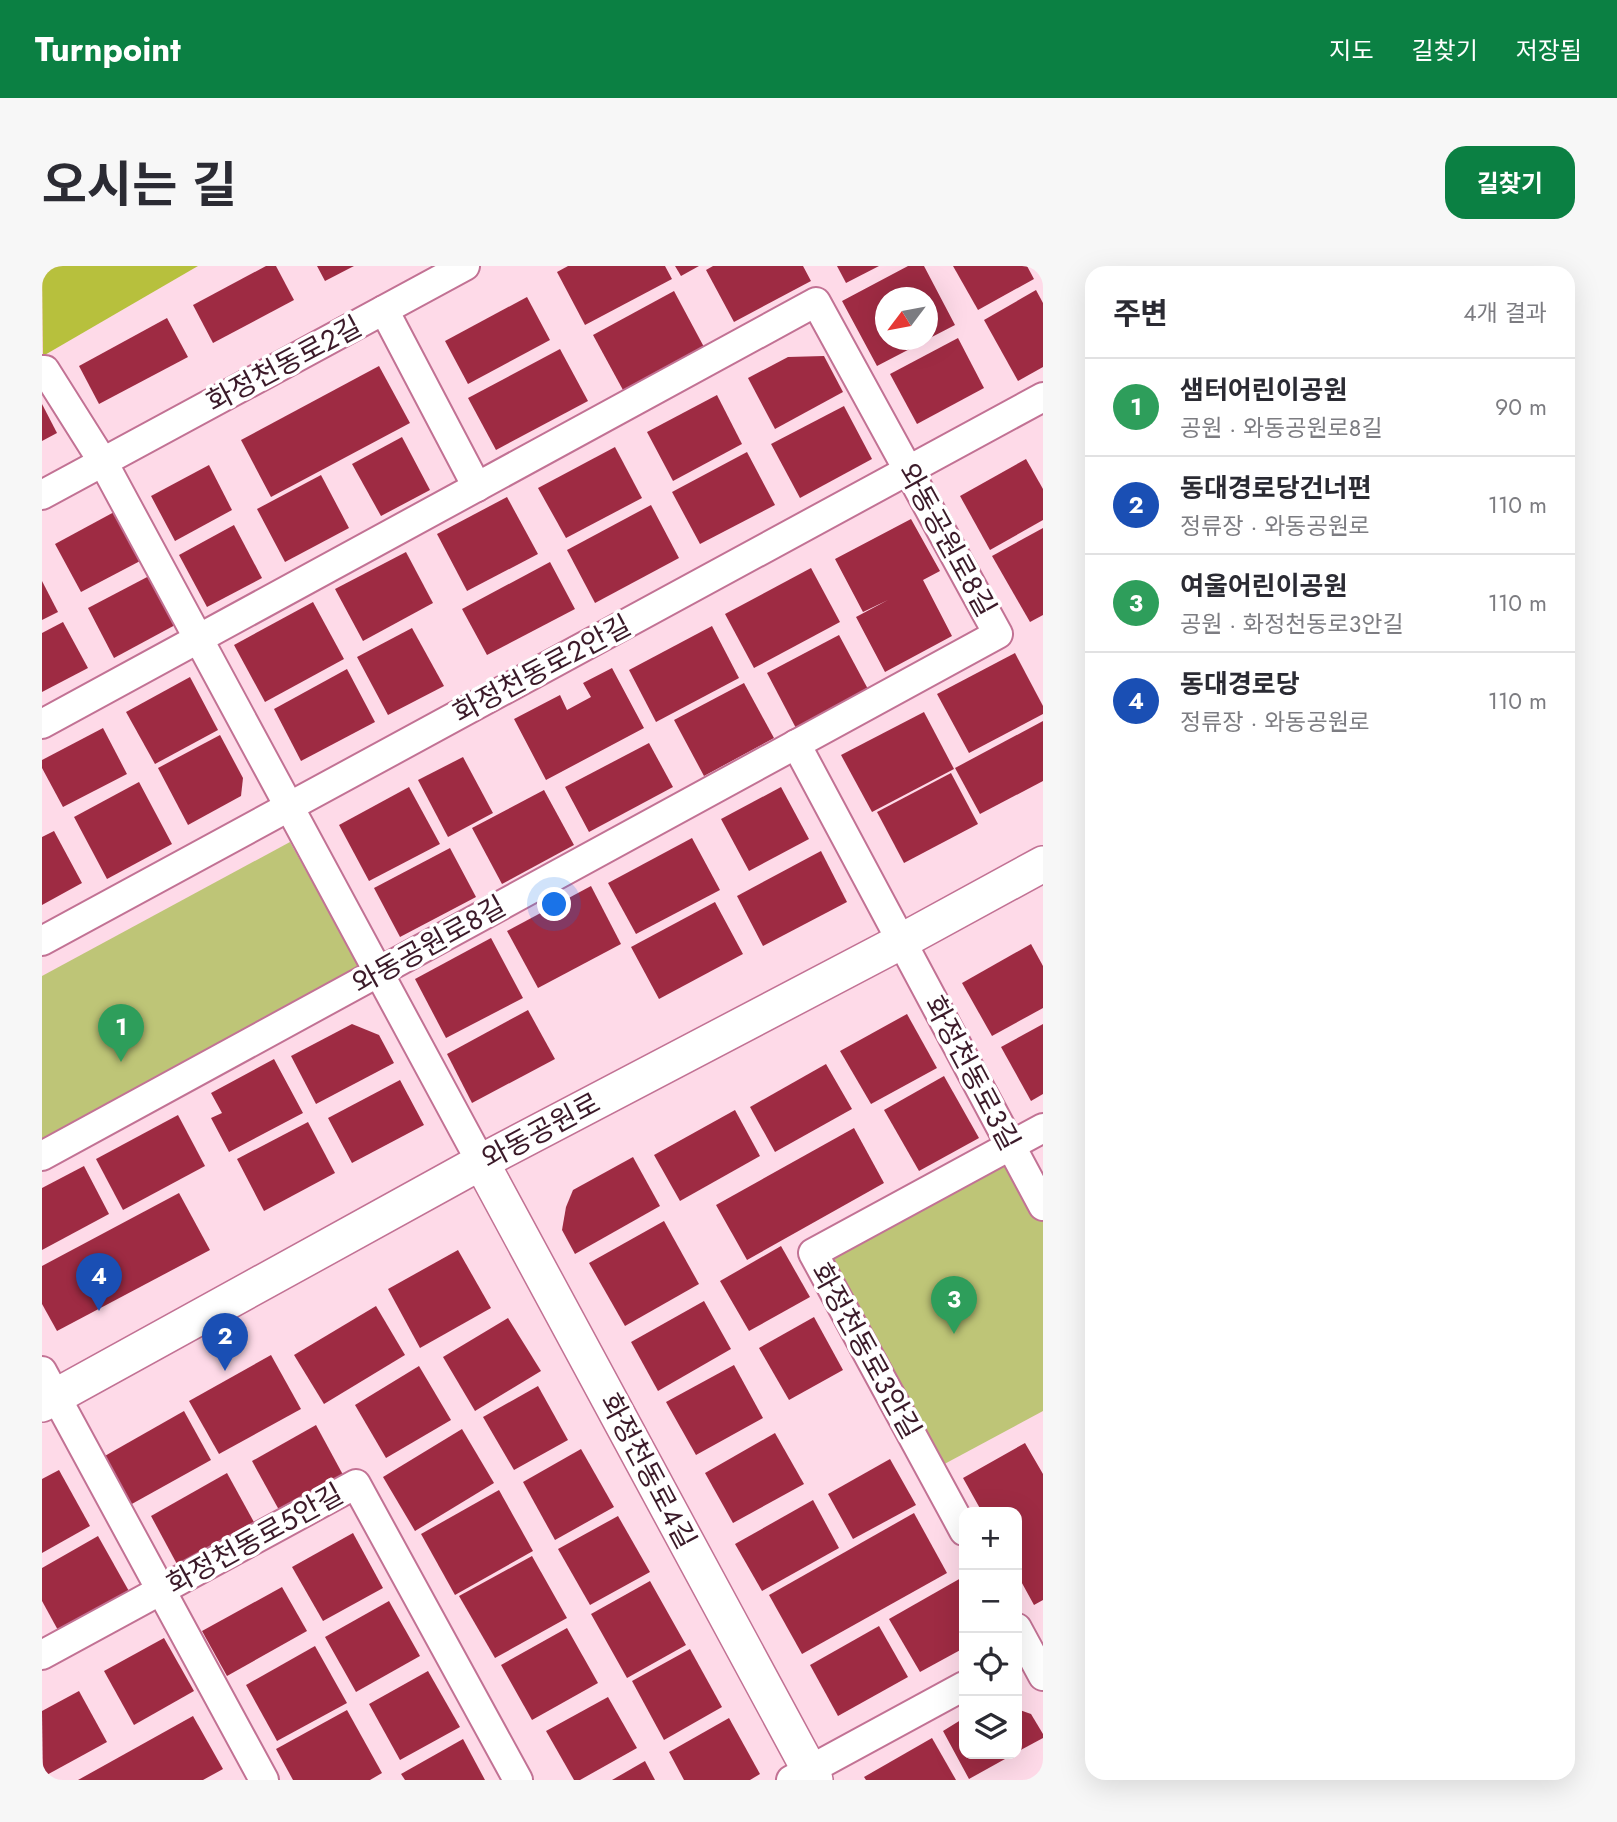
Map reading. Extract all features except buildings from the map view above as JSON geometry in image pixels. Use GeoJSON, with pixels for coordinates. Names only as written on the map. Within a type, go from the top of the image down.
{"type":"FeatureCollection","features":[{"type":"Feature","properties":{"kind":"street","name":"화정천동로2길"},"geometry":{"type":"LineString","coordinates":[[42,495],[465,266]]}},
{"type":"Feature","properties":{"kind":"street","name":"와동공원로8길"},"geometry":{"type":"LineString","coordinates":[[42,724],[816,302],[998,634],[42,1156]]}},
{"type":"Feature","properties":{"kind":"street"},"geometry":{"type":"LineString","coordinates":[[384,310],[477,487]]}},
{"type":"Feature","properties":{"kind":"street"},"geometry":{"type":"LineString","coordinates":[[42,370],[45,370],[103,462],[481,1162]]}},
{"type":"Feature","properties":{"kind":"street","name":"화정천동로2안길"},"geometry":{"type":"LineString","coordinates":[[42,941],[1043,397]]}},
{"type":"Feature","properties":{"kind":"street","name":"화정천동로3길"},"geometry":{"type":"LineString","coordinates":[[796,744],[1043,1206]]}},
{"type":"Feature","properties":{"kind":"street","name":"와동공원로"},"geometry":{"type":"LineString","coordinates":[[47,1390],[902,941],[1043,864]]}},
{"type":"Feature","properties":{"kind":"street","name":"화정천동로3안길"},"geometry":{"type":"LineString","coordinates":[[959,1522],[813,1253],[1043,1128]]}},
{"type":"Feature","properties":{"kind":"street","name":"화정천동로4길"},"geometry":{"type":"LineString","coordinates":[[481,1162],[805,1777]]}},
{"type":"Feature","properties":{"kind":"street"},"geometry":{"type":"LineString","coordinates":[[47,1390],[161,1590],[264,1780]]}},
{"type":"Feature","properties":{"kind":"street","name":"화정천동로5안길"},"geometry":{"type":"LineString","coordinates":[[42,1655],[356,1484],[518,1780]]}},
{"type":"Feature","properties":{"kind":"street"},"geometry":{"type":"LineString","coordinates":[[1022,1647],[1043,1676]]}},
{"type":"Feature","properties":{"kind":"street"},"geometry":{"type":"LineString","coordinates":[[805,1777],[959,1689]]}},
{"type":"Feature","properties":{"kind":"green space"},"geometry":{"type":"Polygon","coordinates":[[[42,266],[198,266],[43,356],[42,266]]]}},
{"type":"Feature","properties":{"kind":"green space"},"geometry":{"type":"Polygon","coordinates":[[[290,842],[363,973],[42,1148],[42,976],[290,842]]]}},
{"type":"Feature","properties":{"kind":"green space"},"geometry":{"type":"Polygon","coordinates":[[[1008,1157],[1043,1222],[1043,1411],[937,1468],[823,1257],[1008,1157]]]}},
{"type":"Feature","properties":{"kind":"place","name":"샘터어린이공원"},"geometry":{"type":"Point","coordinates":[121,1062]}},
{"type":"Feature","properties":{"kind":"place","name":"동대경로당"},"geometry":{"type":"Point","coordinates":[99,1311]}},
{"type":"Feature","properties":{"kind":"place","name":"여울어린이공원"},"geometry":{"type":"Point","coordinates":[954,1334]}},
{"type":"Feature","properties":{"kind":"place","name":"동대경로당건너편"},"geometry":{"type":"Point","coordinates":[225,1371]}}]}
